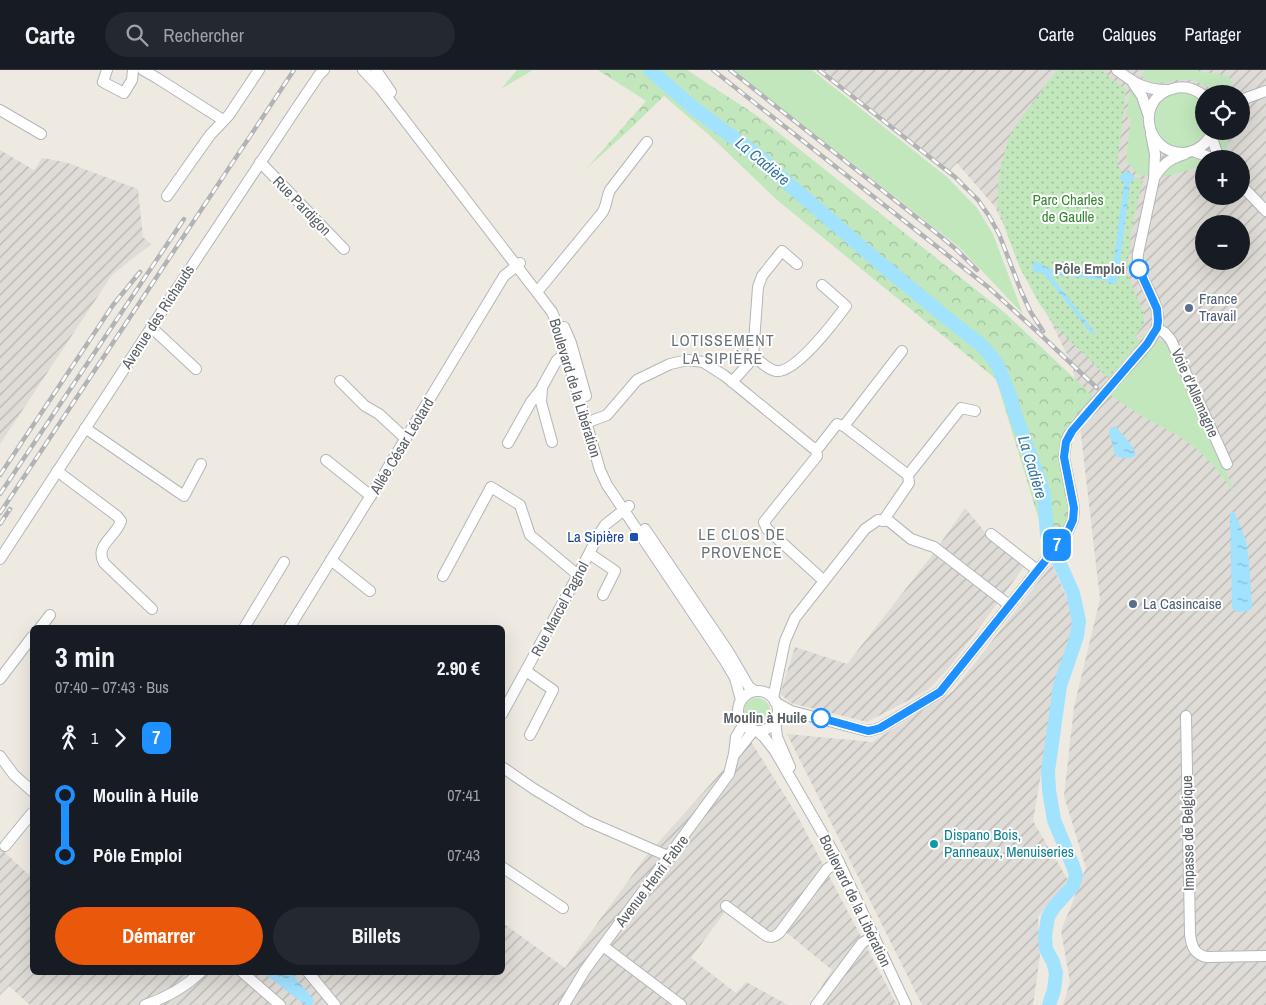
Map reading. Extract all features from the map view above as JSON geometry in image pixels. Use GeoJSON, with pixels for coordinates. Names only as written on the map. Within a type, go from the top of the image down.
{"type":"FeatureCollection","features":[{"type":"Feature","properties":{"kind":"street"},"geometry":{"type":"LineString","coordinates":[[107,70],[103,82],[124,93],[132,80],[133,70]]}},
{"type":"Feature","properties":{"kind":"street"},"geometry":{"type":"LineString","coordinates":[[143,70],[223,120]]}},
{"type":"Feature","properties":{"kind":"street"},"geometry":{"type":"LineString","coordinates":[[167,196],[210,135],[229,115],[259,70]]}},
{"type":"Feature","properties":{"kind":"street","name":"Avenue des Richauds"},"geometry":{"type":"LineString","coordinates":[[0,559],[260,162],[321,73],[330,70]]}},
{"type":"Feature","properties":{"kind":"street","name":"Boulevard de la Libération"},"geometry":{"type":"LineString","coordinates":[[363,70],[380,88],[538,290],[555,318],[570,353],[590,422],[600,470],[607,485],[626,508],[728,650],[749,687],[755,691]]}},
{"type":"Feature","properties":{"kind":"street","name":"Boulevard de la Libération"},"geometry":{"type":"LineString","coordinates":[[376,70],[518,264]]}},
{"type":"Feature","properties":{"kind":"street"},"geometry":{"type":"LineString","coordinates":[[1117,70],[1132,82],[1142,96],[1148,115],[1148,124],[1155,154],[1154,179],[1137,263],[1157,309],[1157,328]]}},
{"type":"Feature","properties":{"kind":"street"},"geometry":{"type":"LineString","coordinates":[[1132,82],[1149,88],[1167,90]]}},
{"type":"Feature","properties":{"kind":"street"},"geometry":{"type":"LineString","coordinates":[[1148,115],[1158,96],[1167,90],[1177,87],[1188,87],[1195,90]]}},
{"type":"Feature","properties":{"kind":"street"},"geometry":{"type":"LineString","coordinates":[[1250,97],[1266,92]]}},
{"type":"Feature","properties":{"kind":"street"},"geometry":{"type":"LineString","coordinates":[[0,110],[41,134]]}},
{"type":"Feature","properties":{"kind":"street"},"geometry":{"type":"LineString","coordinates":[[1151,134],[1157,143],[1166,149],[1176,153],[1195,153]]}},
{"type":"Feature","properties":{"kind":"street"},"geometry":{"type":"LineString","coordinates":[[1154,179],[1163,166],[1172,158],[1190,152],[1203,145],[1207,140]]}},
{"type":"Feature","properties":{"kind":"street"},"geometry":{"type":"LineString","coordinates":[[538,290],[606,208],[607,196],[610,190],[647,142]]}},
{"type":"Feature","properties":{"kind":"street","name":"Rue Pardigon"},"geometry":{"type":"LineString","coordinates":[[260,162],[344,249]]}},
{"type":"Feature","properties":{"kind":"street"},"geometry":{"type":"LineString","coordinates":[[1250,194],[1266,211]]}},
{"type":"Feature","properties":{"kind":"street"},"geometry":{"type":"LineString","coordinates":[[732,382],[753,356],[758,287],[762,276],[782,251],[797,264]]}},
{"type":"Feature","properties":{"kind":"street","name":"Allée César Léotard"},"geometry":{"type":"LineString","coordinates":[[291,625],[504,276],[518,264]]}},
{"type":"Feature","properties":{"kind":"street"},"geometry":{"type":"LineString","coordinates":[[753,356],[773,371],[781,372],[804,356],[846,306],[822,285]]}},
{"type":"Feature","properties":{"kind":"street"},"geometry":{"type":"LineString","coordinates":[[151,327],[196,369]]}},
{"type":"Feature","properties":{"kind":"street","name":"Voie d'Allemagne"},"geometry":{"type":"LineString","coordinates":[[771,698],[791,710],[868,731],[876,730],[940,692],[1068,531],[1074,515],[1074,502],[1064,457],[1068,436],[1147,344],[1157,328],[1171,340],[1227,464]]}},
{"type":"Feature","properties":{"kind":"street"},"geometry":{"type":"LineString","coordinates":[[844,426],[902,351]]}},
{"type":"Feature","properties":{"kind":"street"},"geometry":{"type":"LineString","coordinates":[[508,443],[557,360],[570,353]]}},
{"type":"Feature","properties":{"kind":"street"},"geometry":{"type":"LineString","coordinates":[[590,422],[607,415],[637,380],[670,364],[688,360],[703,362],[732,382],[813,448],[816,448]]}},
{"type":"Feature","properties":{"kind":"street"},"geometry":{"type":"LineString","coordinates":[[340,381],[366,406],[379,414],[406,439]]}},
{"type":"Feature","properties":{"kind":"street"},"geometry":{"type":"LineString","coordinates":[[542,387],[541,402],[552,442]]}},
{"type":"Feature","properties":{"kind":"street"},"geometry":{"type":"LineString","coordinates":[[908,475],[961,408],[975,411]]}},
{"type":"Feature","properties":{"kind":"street"},"geometry":{"type":"LineString","coordinates":[[816,448],[819,447],[837,424],[844,426],[908,475],[909,483],[884,521]]}},
{"type":"Feature","properties":{"kind":"street"},"geometry":{"type":"LineString","coordinates":[[85,428],[184,496],[201,464]]}},
{"type":"Feature","properties":{"kind":"street"},"geometry":{"type":"LineString","coordinates":[[816,448],[817,456],[764,522],[767,529],[824,581]]}},
{"type":"Feature","properties":{"kind":"street"},"geometry":{"type":"LineString","coordinates":[[326,460],[371,496]]}},
{"type":"Feature","properties":{"kind":"street"},"geometry":{"type":"LineString","coordinates":[[57,471],[121,521],[119,528],[103,547],[101,558],[152,609]]}},
{"type":"Feature","properties":{"kind":"street"},"geometry":{"type":"LineString","coordinates":[[442,576],[491,487],[520,505],[530,535],[578,575]]}},
{"type":"Feature","properties":{"kind":"street","name":"Boulevard de la Libération"},"geometry":{"type":"LineString","coordinates":[[626,508],[735,678],[741,700],[738,715],[743,725],[764,737],[774,751],[839,862],[906,1005]]}},
{"type":"Feature","properties":{"kind":"street","name":"Rue Marcel Pagnol"},"geometry":{"type":"LineString","coordinates":[[505,706],[605,525],[626,508]]}},
{"type":"Feature","properties":{"kind":"street"},"geometry":{"type":"LineString","coordinates":[[741,700],[755,691],[771,698],[776,685],[785,641],[795,618],[865,529],[878,520],[889,521],[910,539],[934,547],[1009,605]]}},
{"type":"Feature","properties":{"kind":"street"},"geometry":{"type":"LineString","coordinates":[[991,534],[1037,570]]}},
{"type":"Feature","properties":{"kind":"street"},"geometry":{"type":"LineString","coordinates":[[590,554],[615,571],[603,595]]}},
{"type":"Feature","properties":{"kind":"street"},"geometry":{"type":"LineString","coordinates":[[331,560],[370,591]]}},
{"type":"Feature","properties":{"kind":"street"},"geometry":{"type":"LineString","coordinates":[[246,625],[284,562]]}},
{"type":"Feature","properties":{"kind":"street"},"geometry":{"type":"LineString","coordinates":[[42,625],[50,615]]}},
{"type":"Feature","properties":{"kind":"street"},"geometry":{"type":"LineString","coordinates":[[0,679],[30,640]]}},
{"type":"Feature","properties":{"kind":"street"},"geometry":{"type":"LineString","coordinates":[[526,671],[553,690],[530,735]]}},
{"type":"Feature","properties":{"kind":"street","name":"Boulevard de la Libération"},"geometry":{"type":"LineString","coordinates":[[771,698],[777,708],[777,737],[802,798]]}},
{"type":"Feature","properties":{"kind":"street"},"geometry":{"type":"LineString","coordinates":[[756,731],[768,728],[776,718],[791,710]]}},
{"type":"Feature","properties":{"kind":"street","name":"Impasse de Belgique"},"geometry":{"type":"LineString","coordinates":[[1186,716],[1191,941],[1194,950],[1207,958],[1266,956]]}},
{"type":"Feature","properties":{"kind":"street","name":"Avenue Henri Fabre"},"geometry":{"type":"LineString","coordinates":[[564,1005],[585,970],[670,857],[729,774],[736,737],[743,725]]}},
{"type":"Feature","properties":{"kind":"street","name":"Avenue Henri Fabre"},"geometry":{"type":"LineString","coordinates":[[734,754],[756,731]]}},
{"type":"Feature","properties":{"kind":"street"},"geometry":{"type":"LineString","coordinates":[[0,756],[14,775],[30,789]]}},
{"type":"Feature","properties":{"kind":"street"},"geometry":{"type":"LineString","coordinates":[[505,770],[587,821],[670,857]]}},
{"type":"Feature","properties":{"kind":"street"},"geometry":{"type":"LineString","coordinates":[[5,846],[30,815]]}},
{"type":"Feature","properties":{"kind":"street"},"geometry":{"type":"LineString","coordinates":[[726,906],[769,938],[772,938],[777,936],[827,869],[839,862]]}},
{"type":"Feature","properties":{"kind":"street"},"geometry":{"type":"LineString","coordinates":[[505,869],[563,908]]}},
{"type":"Feature","properties":{"kind":"street"},"geometry":{"type":"LineString","coordinates":[[816,1005],[862,943],[874,936]]}},
{"type":"Feature","properties":{"kind":"street"},"geometry":{"type":"LineString","coordinates":[[603,946],[681,1005]]}},
{"type":"Feature","properties":{"kind":"street"},"geometry":{"type":"LineString","coordinates":[[145,1005],[174,993],[198,975]]}},
{"type":"Feature","properties":{"kind":"street"},"geometry":{"type":"LineString","coordinates":[[245,975],[280,1005]]}},
{"type":"Feature","properties":{"kind":"street"},"geometry":{"type":"LineString","coordinates":[[310,975],[335,1005]]}},
{"type":"Feature","properties":{"kind":"shaded area"},"geometry":{"type":"Polygon","coordinates":[[[823,70],[1266,70],[1266,1005],[1063,1005],[1070,982],[1061,931],[1086,868],[1064,796],[1074,707],[1100,599],[1073,366],[995,207],[957,163],[950,170],[823,70]]]}},
{"type":"Feature","properties":{"kind":"shaded area"},"geometry":{"type":"Polygon","coordinates":[[[0,150],[34,170],[42,158],[65,162],[138,189],[143,237],[151,244],[112,275],[0,444],[0,150]]]}},
{"type":"Feature","properties":{"kind":"shaded area"},"geometry":{"type":"Polygon","coordinates":[[[965,508],[984,531],[1026,564],[948,669],[928,690],[867,722],[791,703],[780,694],[795,647],[847,664],[933,554],[965,508]]]}},
{"type":"Feature","properties":{"kind":"shaded area"},"geometry":{"type":"Polygon","coordinates":[[[1052,564],[1076,619],[1040,779],[1033,821],[1068,880],[1038,917],[1040,956],[1033,1005],[922,1005],[787,734],[872,742],[953,691],[1052,564]]]}},
{"type":"Feature","properties":{"kind":"shaded area"},"geometry":{"type":"Polygon","coordinates":[[[750,740],[797,815],[897,1005],[810,1005],[832,970],[781,928],[771,935],[730,905],[691,958],[736,993],[746,982],[788,1005],[30,1005],[9,986],[0,995],[0,848],[28,874],[30,872],[30,975],[505,975],[505,924],[565,968],[646,856],[750,740]]]}},
{"type":"Feature","properties":{"kind":"green space"},"geometry":{"type":"Polygon","coordinates":[[[517,70],[533,70],[501,89],[517,70]]]}},
{"type":"Feature","properties":{"kind":"green space"},"geometry":{"type":"Polygon","coordinates":[[[598,70],[687,70],[759,117],[1004,312],[1094,397],[1062,439],[1059,460],[1070,508],[1067,522],[1053,542],[1046,543],[996,379],[777,200],[708,134],[664,96],[586,169],[646,101],[598,70]]]}},
{"type":"Feature","properties":{"kind":"green space"},"geometry":{"type":"Polygon","coordinates":[[[733,70],[812,70],[947,177],[977,208],[993,234],[1023,314],[959,247],[733,70]]]}},
{"type":"Feature","properties":{"kind":"green space","name":"Parc Charles de Gaulle"},"geometry":{"type":"Polygon","coordinates":[[[1057,70],[1101,70],[1126,90],[1117,164],[1124,173],[1128,170],[1135,178],[1143,179],[1130,237],[1131,244],[1126,272],[1144,313],[1144,322],[1135,336],[1140,342],[1108,378],[1056,327],[1039,303],[1020,268],[997,204],[1000,170],[1008,140],[1013,129],[1057,70]]]}},
{"type":"Feature","properties":{"kind":"green space"},"geometry":{"type":"Polygon","coordinates":[[[1145,70],[1192,70],[1229,76],[1232,85],[1203,85],[1185,79],[1155,83],[1141,75],[1145,70]]]}},
{"type":"Feature","properties":{"kind":"green space"},"geometry":{"type":"Polygon","coordinates":[[[1131,87],[1141,104],[1143,126],[1151,152],[1149,176],[1138,175],[1126,160],[1131,118],[1126,117],[1131,87]]]}},
{"type":"Feature","properties":{"kind":"green space"},"geometry":{"type":"Polygon","coordinates":[[[1179,91],[1195,96],[1195,140],[1200,140],[1190,146],[1180,147],[1170,144],[1162,139],[1156,131],[1153,121],[1155,110],[1160,101],[1169,94],[1179,91]]]}},
{"type":"Feature","properties":{"kind":"green space"},"geometry":{"type":"Polygon","coordinates":[[[1218,140],[1229,140],[1226,150],[1220,150],[1218,140]]]}},
{"type":"Feature","properties":{"kind":"green space"},"geometry":{"type":"Polygon","coordinates":[[[1195,156],[1195,168],[1159,178],[1168,165],[1187,157],[1195,156]]]}},
{"type":"Feature","properties":{"kind":"green space"},"geometry":{"type":"Polygon","coordinates":[[[1163,341],[1171,349],[1236,495],[1214,466],[1198,450],[1182,438],[1137,413],[1109,394],[1153,343],[1163,341]]]}},
{"type":"Feature","properties":{"kind":"green space"},"geometry":{"type":"Polygon","coordinates":[[[757,698],[766,702],[770,711],[766,720],[757,724],[748,720],[744,711],[748,702],[757,698]]]}},
{"type":"Feature","properties":{"kind":"water"},"geometry":{"type":"Polygon","coordinates":[[[1128,170],[1135,178],[1130,183],[1116,283],[1109,284],[1104,280],[1050,274],[1096,334],[1091,333],[1043,273],[1034,272],[1032,265],[1035,262],[1043,264],[1048,269],[1103,276],[1107,272],[1112,273],[1124,183],[1119,177],[1128,170]]]}},
{"type":"Feature","properties":{"kind":"water"},"geometry":{"type":"Polygon","coordinates":[[[1111,427],[1116,427],[1133,447],[1135,456],[1125,458],[1115,455],[1109,432],[1111,427]]]}},
{"type":"Feature","properties":{"kind":"water"},"geometry":{"type":"Polygon","coordinates":[[[1232,511],[1235,513],[1246,541],[1252,608],[1249,611],[1236,612],[1232,608],[1230,513],[1232,511]]]}},
{"type":"Feature","properties":{"kind":"water"},"geometry":{"type":"Polygon","coordinates":[[[267,975],[293,975],[314,1000],[311,1005],[305,1005],[267,975]]]}},
{"type":"Feature","properties":{"kind":"waterway","name":"La Cadière"},"geometry":{"type":"LineString","coordinates":[[650,70],[696,110],[760,157],[881,264],[980,344],[998,366],[1044,494],[1047,535],[1073,593],[1079,621],[1077,636],[1060,686],[1048,771],[1054,820],[1076,875],[1073,886],[1054,907],[1048,917],[1045,936],[1046,949],[1056,973],[1054,990],[1049,1005]]}},
{"type":"Feature","properties":{"kind":"railway"},"geometry":{"type":"LineString","coordinates":[[0,513],[294,70]]}},
{"type":"Feature","properties":{"kind":"railway"},"geometry":{"type":"LineString","coordinates":[[713,70],[988,287],[1097,388]]}},
{"type":"Feature","properties":{"kind":"railway"},"geometry":{"type":"LineString","coordinates":[[730,70],[939,235],[977,270]]}},
{"type":"Feature","properties":{"kind":"railway"},"geometry":{"type":"LineString","coordinates":[[819,70],[955,177],[978,200],[999,234],[1030,311],[1043,331]]}},
{"type":"Feature","properties":{"kind":"railway"},"geometry":{"type":"LineString","coordinates":[[0,494],[184,219]]}},
{"type":"Feature","properties":{"kind":"railway"},"geometry":{"type":"LineString","coordinates":[[0,475],[113,305],[140,272]]}},
{"type":"Feature","properties":{"kind":"railway"},"geometry":{"type":"LineString","coordinates":[[0,524],[10,509]]}},
{"type":"Feature","properties":{"kind":"bus line","name":"7"},"geometry":{"type":"LineString","coordinates":[[821,718],[868,731],[876,730],[940,692],[1068,531],[1074,515],[1074,502],[1064,457],[1068,436],[1147,344],[1157,328],[1157,309],[1139,269]]}},
{"type":"Feature","properties":{"kind":"place","name":"Pôle Emploi"},"geometry":{"type":"Point","coordinates":[1139,269]}},
{"type":"Feature","properties":{"kind":"place","name":"France Travail"},"geometry":{"type":"Point","coordinates":[1189,308]}},
{"type":"Feature","properties":{"kind":"place","name":"La Sipière"},"geometry":{"type":"Point","coordinates":[634,537]}},
{"type":"Feature","properties":{"kind":"place","name":"La Casincaise"},"geometry":{"type":"Point","coordinates":[1133,604]}},
{"type":"Feature","properties":{"kind":"place","name":"Moulin à Huile"},"geometry":{"type":"Point","coordinates":[821,718]}},
{"type":"Feature","properties":{"kind":"place","name":"Dispano Bois, Panneaux, Menuiseries"},"geometry":{"type":"Point","coordinates":[934,844]}},
{"type":"Feature","properties":{"kind":"district","name":"LOTISSEMENT LA SIPIÈRE"},"geometry":{"type":"Point","coordinates":[723,349]}},
{"type":"Feature","properties":{"kind":"district","name":"LE CLOS DE PROVENCE"},"geometry":{"type":"Point","coordinates":[742,543]}}]}
